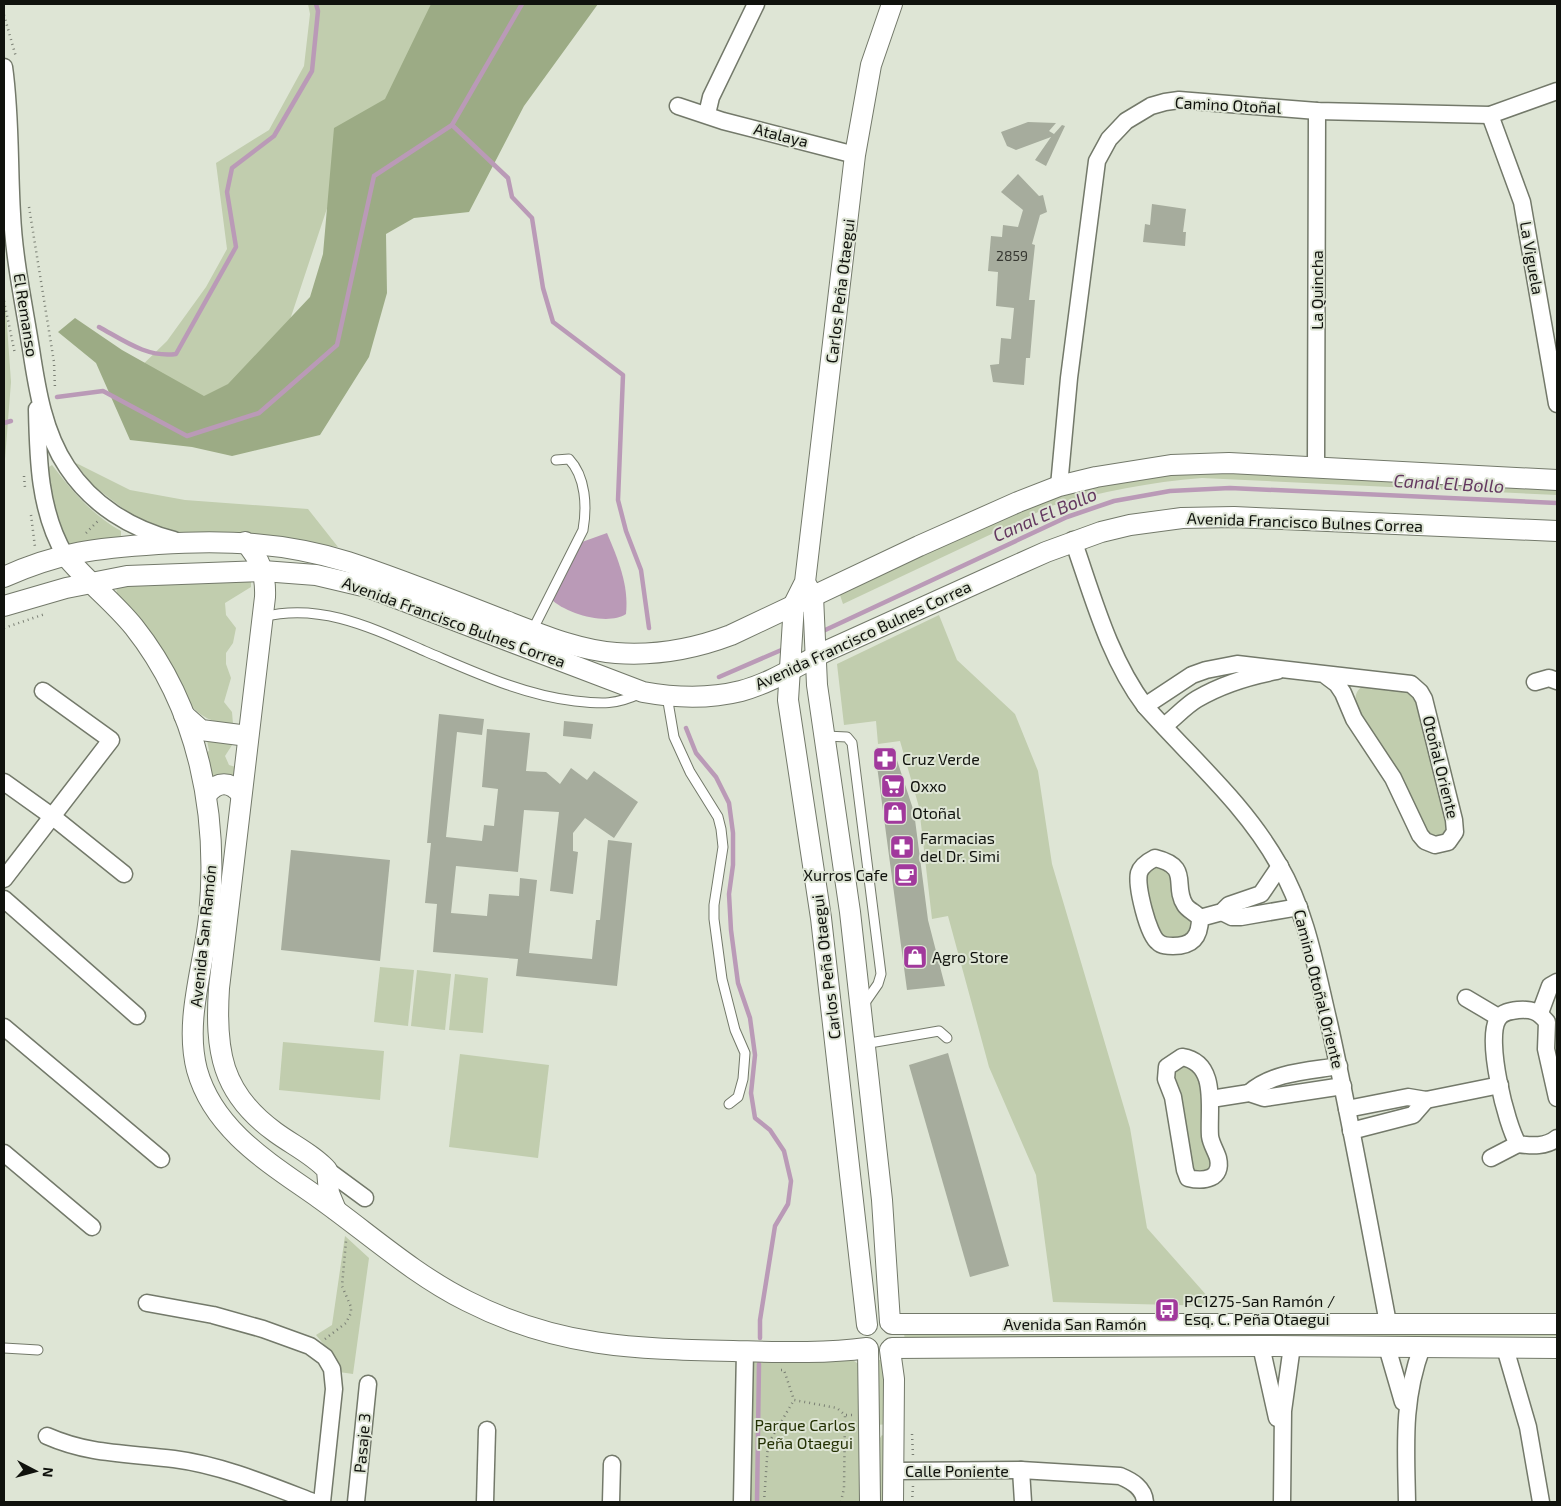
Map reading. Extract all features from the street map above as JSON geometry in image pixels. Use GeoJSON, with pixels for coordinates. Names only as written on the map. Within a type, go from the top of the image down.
{"type":"FeatureCollection","features":[{"type":"Feature","properties":{"kind":"street"},"geometry":{"type":"LineString","coordinates":[[707,114],[711,96],[756,4]]}},
{"type":"Feature","properties":{"kind":"street","name":"Carlos Peña Otaegui"},"geometry":{"type":"LineString","coordinates":[[891,1323],[882,1200],[861,1009],[850,912],[814,651],[810,597],[855,155],[871,65],[892,4]]}},
{"type":"Feature","properties":{"kind":"street","name":"El Remanso"},"geometry":{"type":"LineString","coordinates":[[10,66],[7,92],[12,217],[37,384],[53,441],[67,467],[86,490],[108,510],[131,525],[156,536],[183,543]]}},
{"type":"Feature","properties":{"kind":"street","name":"Camino Otoñal"},"geometry":{"type":"LineString","coordinates":[[1059,486],[1069,378],[1096,160],[1109,138],[1126,121],[1138,112],[1151,106],[1172,101],[1317,111],[1490,115],[1557,92]]}},
{"type":"Feature","properties":{"kind":"street","name":"Atalaya"},"geometry":{"type":"LineString","coordinates":[[678,106],[707,114],[723,121],[855,155]]}},
{"type":"Feature","properties":{"kind":"street","name":"La Quincha"},"geometry":{"type":"LineString","coordinates":[[1316,468],[1317,111]]}},
{"type":"Feature","properties":{"kind":"street","name":"La Viguela"},"geometry":{"type":"LineString","coordinates":[[1490,115],[1522,202],[1557,404]]}},
{"type":"Feature","properties":{"kind":"street","name":"El Remanso"},"geometry":{"type":"LineString","coordinates":[[37,384],[38,446],[43,490],[49,519],[64,555]]}},
{"type":"Feature","properties":{"kind":"street"},"geometry":{"type":"LineString","coordinates":[[810,597],[919,546],[1059,486],[1105,475],[1171,465],[1229,463],[1557,480]]}},
{"type":"Feature","properties":{"kind":"street","name":"Avenida Francisco Bulnes Correa"},"geometry":{"type":"LineString","coordinates":[[13,602],[91,582],[127,576],[263,571],[316,575],[367,587],[644,692],[685,698],[722,695],[762,684],[790,663],[814,651],[1073,540],[1130,524],[1208,516],[1557,531]]}},
{"type":"Feature","properties":{"kind":"street","name":"Camino Otoñal Oriente"},"geometry":{"type":"LineString","coordinates":[[1073,540],[1114,654],[1130,684],[1145,706],[1241,810],[1268,846],[1280,866],[1299,907],[1312,951],[1339,1066],[1388,1323]]}},
{"type":"Feature","properties":{"kind":"street","name":"Avenida Francisco Bulnes Correa"},"geometry":{"type":"LineString","coordinates":[[8,575],[80,551],[183,543],[245,542],[303,550],[348,562],[573,645],[615,653],[661,652],[708,643],[793,611]]}},
{"type":"Feature","properties":{"kind":"street","name":"Avenida San Ramón"},"geometry":{"type":"LineString","coordinates":[[245,542],[259,560],[266,583],[219,988],[217,1020],[219,1050],[230,1080],[248,1108],[273,1131],[364,1198]]}},
{"type":"Feature","properties":{"kind":"street"},"geometry":{"type":"LineString","coordinates":[[91,582],[92,575],[100,564],[110,556],[134,546]]}},
{"type":"Feature","properties":{"kind":"street","name":"Avenida San Ramón"},"geometry":{"type":"LineString","coordinates":[[64,555],[76,569],[120,610],[147,644],[172,686],[197,752],[207,794],[212,847],[212,882],[193,1033],[198,1071],[211,1102],[240,1139],[437,1283],[495,1315],[525,1326],[556,1336],[624,1348],[745,1351],[842,1351],[867,1349]]}},
{"type":"Feature","properties":{"kind":"street"},"geometry":{"type":"LineString","coordinates":[[8,575],[18,576],[23,587],[13,602]]}},
{"type":"Feature","properties":{"kind":"street","name":"Carlos Peña Otaegui"},"geometry":{"type":"LineString","coordinates":[[810,597],[793,611],[788,700],[821,918],[867,1325]]}},
{"type":"Feature","properties":{"kind":"street","name":"Otoñal Oriente"},"geometry":{"type":"LineString","coordinates":[[1145,706],[1192,675],[1206,670],[1237,664],[1268,666],[1283,670],[1325,675],[1407,682],[1415,686],[1422,696],[1455,824],[1454,835],[1448,842],[1432,844],[1422,838],[1393,778],[1349,708],[1340,688],[1325,675]]}},
{"type":"Feature","properties":{"kind":"street","name":"Otoñal Oriente"},"geometry":{"type":"LineString","coordinates":[[1164,726],[1196,700],[1212,692],[1246,679],[1283,670]]}},
{"type":"Feature","properties":{"kind":"street"},"geometry":{"type":"LineString","coordinates":[[1349,708],[1350,692],[1354,685],[1364,678]]}},
{"type":"Feature","properties":{"kind":"street"},"geometry":{"type":"LineString","coordinates":[[1535,682],[1549,678],[1557,681]]}},
{"type":"Feature","properties":{"kind":"street"},"geometry":{"type":"LineString","coordinates":[[4,879],[111,740],[43,692]]}},
{"type":"Feature","properties":{"kind":"street"},"geometry":{"type":"LineString","coordinates":[[184,715],[189,722],[201,730],[248,736]]}},
{"type":"Feature","properties":{"kind":"street"},"geometry":{"type":"LineString","coordinates":[[4,782],[53,817],[124,874]]}},
{"type":"Feature","properties":{"kind":"street"},"geometry":{"type":"LineString","coordinates":[[207,794],[212,788],[220,784],[236,788],[241,794]]}},
{"type":"Feature","properties":{"kind":"street"},"geometry":{"type":"LineString","coordinates":[[1155,858],[1162,860],[1170,863],[1176,869],[1185,906],[1200,918],[1200,930],[1196,938],[1189,944],[1166,946],[1158,942],[1151,934],[1138,884],[1139,872],[1148,861],[1155,858]]}},
{"type":"Feature","properties":{"kind":"street"},"geometry":{"type":"LineString","coordinates":[[1200,918],[1222,912],[1229,905],[1261,894],[1280,866]]}},
{"type":"Feature","properties":{"kind":"street"},"geometry":{"type":"LineString","coordinates":[[4,899],[136,1016]]}},
{"type":"Feature","properties":{"kind":"street"},"geometry":{"type":"LineString","coordinates":[[1222,912],[1232,917],[1241,917],[1299,907]]}},
{"type":"Feature","properties":{"kind":"street"},"geometry":{"type":"LineString","coordinates":[[821,918],[827,921],[840,921],[850,912]]}},
{"type":"Feature","properties":{"kind":"street"},"geometry":{"type":"LineString","coordinates":[[824,949],[830,942],[837,939],[846,940],[853,945]]}},
{"type":"Feature","properties":{"kind":"street"},"geometry":{"type":"LineString","coordinates":[[1540,1013],[1550,986],[1557,982]]}},
{"type":"Feature","properties":{"kind":"street"},"geometry":{"type":"LineString","coordinates":[[1466,998],[1498,1018]]}},
{"type":"Feature","properties":{"kind":"street"},"geometry":{"type":"LineString","coordinates":[[1518,1144],[1511,1132],[1500,1085],[1493,1031],[1498,1018],[1507,1011],[1529,1009],[1540,1013],[1547,1022],[1546,1049],[1557,1098]]}},
{"type":"Feature","properties":{"kind":"street"},"geometry":{"type":"LineString","coordinates":[[4,1027],[161,1159]]}},
{"type":"Feature","properties":{"kind":"street"},"geometry":{"type":"LineString","coordinates":[[1182,1056],[1197,1062],[1205,1074],[1212,1099],[1210,1139],[1219,1168],[1215,1176],[1210,1178],[1197,1180],[1188,1178],[1173,1097],[1166,1079],[1167,1068],[1182,1056]]}},
{"type":"Feature","properties":{"kind":"street"},"geometry":{"type":"LineString","coordinates":[[1249,1093],[1258,1085],[1270,1080],[1339,1066]]}},
{"type":"Feature","properties":{"kind":"street"},"geometry":{"type":"LineString","coordinates":[[1347,1108],[1408,1096],[1426,1100],[1500,1085]]}},
{"type":"Feature","properties":{"kind":"street"},"geometry":{"type":"LineString","coordinates":[[1212,1099],[1249,1093],[1264,1098],[1343,1086]]}},
{"type":"Feature","properties":{"kind":"street"},"geometry":{"type":"LineString","coordinates":[[1351,1131],[1413,1115],[1426,1100]]}},
{"type":"Feature","properties":{"kind":"street"},"geometry":{"type":"LineString","coordinates":[[1491,1158],[1518,1144],[1540,1145],[1557,1140]]}},
{"type":"Feature","properties":{"kind":"street"},"geometry":{"type":"LineString","coordinates":[[4,1153],[92,1227]]}},
{"type":"Feature","properties":{"kind":"street"},"geometry":{"type":"LineString","coordinates":[[327,1170],[330,1193],[336,1210]]}},
{"type":"Feature","properties":{"kind":"street"},"geometry":{"type":"LineString","coordinates":[[147,1303],[213,1315],[255,1326],[314,1348],[329,1363],[334,1389],[322,1502]]}},
{"type":"Feature","properties":{"kind":"street"},"geometry":{"type":"LineString","coordinates":[[870,1502],[867,1349],[862,1336],[867,1325],[880,1319],[891,1323],[897,1336],[891,1349],[894,1379],[893,1502]]}},
{"type":"Feature","properties":{"kind":"street","name":"Avenida San Ramón"},"geometry":{"type":"LineString","coordinates":[[891,1323],[1557,1324]]}},
{"type":"Feature","properties":{"kind":"street"},"geometry":{"type":"LineString","coordinates":[[1261,1346],[1281,1444]]}},
{"type":"Feature","properties":{"kind":"street","name":"Avenida San Ramón"},"geometry":{"type":"LineString","coordinates":[[891,1349],[1261,1346],[1557,1348]]}},
{"type":"Feature","properties":{"kind":"street"},"geometry":{"type":"LineString","coordinates":[[1282,1502],[1281,1444],[1292,1346]]}},
{"type":"Feature","properties":{"kind":"street"},"geometry":{"type":"LineString","coordinates":[[1387,1347],[1403,1398],[1406,1426],[1407,1502]]}},
{"type":"Feature","properties":{"kind":"street"},"geometry":{"type":"LineString","coordinates":[[1406,1426],[1409,1389],[1422,1347]]}},
{"type":"Feature","properties":{"kind":"street"},"geometry":{"type":"LineString","coordinates":[[1505,1348],[1528,1427],[1540,1502]]}},
{"type":"Feature","properties":{"kind":"street"},"geometry":{"type":"LineString","coordinates":[[867,1349],[878,1354],[891,1349]]}},
{"type":"Feature","properties":{"kind":"street"},"geometry":{"type":"LineString","coordinates":[[742,1502],[745,1351]]}},
{"type":"Feature","properties":{"kind":"street","name":"Pasaje 3"},"geometry":{"type":"LineString","coordinates":[[356,1502],[368,1384]]}},
{"type":"Feature","properties":{"kind":"street"},"geometry":{"type":"LineString","coordinates":[[870,1439],[874,1432],[882,1428],[889,1430],[893,1436]]}},
{"type":"Feature","properties":{"kind":"street"},"geometry":{"type":"LineString","coordinates":[[486,1502],[487,1430]]}},
{"type":"Feature","properties":{"kind":"street"},"geometry":{"type":"LineString","coordinates":[[47,1436],[88,1451],[175,1459],[212,1468],[270,1485],[313,1502]]}},
{"type":"Feature","properties":{"kind":"street"},"geometry":{"type":"LineString","coordinates":[[611,1502],[612,1464]]}},
{"type":"Feature","properties":{"kind":"street","name":"Calle Poniente"},"geometry":{"type":"LineString","coordinates":[[1020,1470],[1023,1502]]}},
{"type":"Feature","properties":{"kind":"street","name":"Calle Poniente"},"geometry":{"type":"LineString","coordinates":[[893,1471],[1020,1470],[1120,1476],[1134,1482],[1144,1495],[1145,1502]]}},
{"type":"Feature","properties":{"kind":"lane"},"geometry":{"type":"LineString","coordinates":[[532,631],[583,530],[586,513],[585,497],[576,466],[569,459],[556,460]]}},
{"type":"Feature","properties":{"kind":"lane"},"geometry":{"type":"LineString","coordinates":[[263,618],[278,613],[310,612],[355,621],[444,660],[530,693],[555,699],[603,704],[624,702],[644,692]]}},
{"type":"Feature","properties":{"kind":"lane"},"geometry":{"type":"LineString","coordinates":[[667,696],[674,737],[690,772],[718,817],[721,829],[723,848],[714,905],[714,919],[722,979],[735,1030],[745,1053],[743,1079],[738,1097],[729,1104]]}},
{"type":"Feature","properties":{"kind":"lane"},"geometry":{"type":"LineString","coordinates":[[826,736],[847,737],[852,743],[855,762],[881,974],[878,984],[861,1009]]}},
{"type":"Feature","properties":{"kind":"lane"},"geometry":{"type":"LineString","coordinates":[[864,1044],[939,1031],[947,1038]]}},
{"type":"Feature","properties":{"kind":"lane"},"geometry":{"type":"LineString","coordinates":[[4,1348],[38,1350]]}},
{"type":"Feature","properties":{"kind":"path"},"geometry":{"type":"LineString","coordinates":[[4,15],[10,66]]}},
{"type":"Feature","properties":{"kind":"path"},"geometry":{"type":"LineString","coordinates":[[28,200],[54,362],[55,397]]}},
{"type":"Feature","properties":{"kind":"path"},"geometry":{"type":"LineString","coordinates":[[4,628],[54,611]]}},
{"type":"Feature","properties":{"kind":"path"},"geometry":{"type":"LineString","coordinates":[[314,1348],[346,1323],[351,1313],[341,1280],[347,1236]]}},
{"type":"Feature","properties":{"kind":"path"},"geometry":{"type":"LineString","coordinates":[[764,1502],[768,1444],[794,1400],[784,1370],[776,1368],[770,1351]]}},
{"type":"Feature","properties":{"kind":"path"},"geometry":{"type":"LineString","coordinates":[[794,1400],[836,1408],[845,1416],[854,1415]]}},
{"type":"Feature","properties":{"kind":"path"},"geometry":{"type":"LineString","coordinates":[[841,1502],[845,1479],[845,1416]]}},
{"type":"Feature","properties":{"kind":"green space"},"geometry":{"type":"Polygon","coordinates":[[[308,4],[472,4],[347,148],[280,350],[210,409],[130,377],[167,341],[206,287],[227,249],[216,163],[269,130],[304,66],[310,14],[308,4]]]}},
{"type":"Feature","properties":{"kind":"green space"},"geometry":{"type":"Polygon","coordinates":[[[431,4],[598,4],[524,106],[469,212],[414,218],[386,234],[387,293],[369,357],[320,435],[232,456],[192,447],[130,440],[96,363],[58,332],[75,318],[122,350],[204,396],[228,384],[310,297],[323,254],[334,128],[385,99],[431,4]]]}},
{"type":"Feature","properties":{"kind":"green space"},"geometry":{"type":"Polygon","coordinates":[[[4,283],[11,382],[4,472],[4,283]]]}},
{"type":"Feature","properties":{"kind":"green space"},"geometry":{"type":"Polygon","coordinates":[[[76,463],[130,490],[185,500],[308,509],[338,547],[267,537],[172,534],[146,526],[91,484],[76,463]]]}},
{"type":"Feature","properties":{"kind":"green space"},"geometry":{"type":"Polygon","coordinates":[[[52,465],[83,502],[101,518],[121,531],[121,537],[70,546],[56,518],[49,497],[47,476],[49,467],[52,465]]]}},
{"type":"Feature","properties":{"kind":"green space"},"geometry":{"type":"Polygon","coordinates":[[[1172,467],[1557,488],[1557,495],[1202,478],[1145,485],[1088,496],[1051,506],[843,604],[839,592],[1019,505],[1172,467]]]}},
{"type":"Feature","properties":{"kind":"green space"},"geometry":{"type":"Polygon","coordinates":[[[251,576],[251,587],[225,603],[226,615],[236,628],[233,643],[226,653],[226,664],[231,678],[224,702],[232,712],[233,724],[214,721],[199,713],[189,704],[117,595],[116,586],[251,576]]]}},
{"type":"Feature","properties":{"kind":"green space"},"geometry":{"type":"Polygon","coordinates":[[[939,615],[957,660],[1015,714],[1038,771],[1052,864],[1130,1128],[1147,1228],[1216,1306],[1053,1302],[1036,1175],[989,1067],[948,916],[932,919],[919,807],[900,741],[878,744],[876,721],[844,725],[837,664],[939,615]]]}},
{"type":"Feature","properties":{"kind":"green space"},"geometry":{"type":"Polygon","coordinates":[[[1363,686],[1398,688],[1416,699],[1449,826],[1446,834],[1437,838],[1428,835],[1362,719],[1356,697],[1359,689],[1363,686]]]}},
{"type":"Feature","properties":{"kind":"green space"},"geometry":{"type":"Polygon","coordinates":[[[207,740],[234,742],[225,756],[229,765],[239,768],[238,782],[211,778],[205,753],[209,751],[207,740]]]}},
{"type":"Feature","properties":{"kind":"green space"},"geometry":{"type":"Polygon","coordinates":[[[1149,864],[1171,871],[1196,919],[1191,936],[1178,941],[1156,935],[1142,883],[1149,864]]]}},
{"type":"Feature","properties":{"kind":"green space"},"geometry":{"type":"Polygon","coordinates":[[[380,967],[414,970],[408,1026],[374,1022],[380,967]]]}},
{"type":"Feature","properties":{"kind":"green space"},"geometry":{"type":"Polygon","coordinates":[[[417,970],[451,974],[445,1030],[411,1026],[417,970]]]}},
{"type":"Feature","properties":{"kind":"green space"},"geometry":{"type":"Polygon","coordinates":[[[455,974],[488,978],[483,1033],[449,1030],[455,974]]]}},
{"type":"Feature","properties":{"kind":"green space"},"geometry":{"type":"Polygon","coordinates":[[[283,1042],[384,1051],[380,1100],[279,1090],[283,1042]]]}},
{"type":"Feature","properties":{"kind":"green space"},"geometry":{"type":"Polygon","coordinates":[[[460,1054],[549,1065],[538,1158],[449,1147],[460,1054]]]}},
{"type":"Feature","properties":{"kind":"green space"},"geometry":{"type":"Polygon","coordinates":[[[1191,1063],[1206,1091],[1212,1169],[1205,1173],[1196,1172],[1189,1165],[1172,1080],[1172,1069],[1191,1063]]]}},
{"type":"Feature","properties":{"kind":"green space"},"geometry":{"type":"Polygon","coordinates":[[[345,1236],[369,1258],[353,1374],[339,1372],[330,1352],[316,1335],[332,1325],[345,1236]]]}},
{"type":"Feature","properties":{"kind":"green space"},"geometry":{"type":"Polygon","coordinates":[[[1557,1330],[1557,1336],[905,1340],[904,1334],[1557,1330]]]}},
{"type":"Feature","properties":{"kind":"green space","name":"Parque Carlos Peña Otaegui"},"geometry":{"type":"Polygon","coordinates":[[[750,1358],[851,1359],[860,1365],[862,1502],[749,1502],[750,1358]]]}},
{"type":"Feature","properties":{"kind":"green space"},"geometry":{"type":"Polygon","coordinates":[[[878,1360],[884,1360],[888,1424],[877,1425],[878,1360]]]}},
{"type":"Feature","properties":{"kind":"green space"},"geometry":{"type":"Polygon","coordinates":[[[882,1435],[885,1437],[887,1502],[879,1502],[880,1438],[882,1435]]]}},
{"type":"Feature","properties":{"kind":"shaded area"},"geometry":{"type":"Polygon","coordinates":[[[607,533],[619,562],[624,582],[626,614],[609,619],[587,617],[567,609],[551,599],[582,542],[607,533]]]}},
{"type":"Feature","properties":{"kind":"building"},"geometry":{"type":"Polygon","coordinates":[[[1028,122],[1056,123],[1049,131],[1054,134],[1062,125],[1065,126],[1046,166],[1035,160],[1051,137],[1016,150],[1007,146],[1001,132],[1028,122]]]}},
{"type":"Feature","properties":{"kind":"building"},"geometry":{"type":"Polygon","coordinates":[[[1018,174],[1039,196],[1043,195],[1047,212],[1040,215],[1032,244],[1035,245],[1029,300],[1035,300],[1030,358],[1026,358],[1024,385],[993,382],[990,365],[999,364],[1001,338],[1011,339],[1014,308],[996,306],[998,272],[988,271],[991,236],[1002,237],[1003,225],[1018,227],[1023,210],[1001,192],[1018,174]]]}},
{"type":"Feature","properties":{"kind":"building"},"geometry":{"type":"Polygon","coordinates":[[[1152,204],[1186,209],[1183,232],[1186,232],[1185,246],[1143,242],[1145,224],[1150,225],[1152,204]]]}},
{"type":"Feature","properties":{"kind":"building"},"geometry":{"type":"Polygon","coordinates":[[[439,714],[484,719],[482,735],[457,732],[446,837],[482,841],[484,825],[494,826],[498,789],[482,787],[487,729],[530,733],[526,771],[546,772],[560,784],[571,768],[587,780],[594,771],[638,802],[614,838],[585,818],[573,833],[573,851],[578,852],[573,894],[550,891],[559,812],[524,810],[518,872],[456,866],[451,913],[487,916],[489,894],[519,896],[520,878],[537,880],[529,953],[592,959],[596,920],[600,920],[608,840],[632,843],[617,986],[516,976],[518,959],[433,952],[437,904],[425,903],[431,843],[427,843],[439,714]]]}},
{"type":"Feature","properties":{"kind":"building"},"geometry":{"type":"Polygon","coordinates":[[[564,721],[593,724],[591,739],[563,736],[564,721]]]}},
{"type":"Feature","properties":{"kind":"building"},"geometry":{"type":"Polygon","coordinates":[[[893,748],[914,812],[928,920],[945,986],[907,990],[875,751],[893,748]]]}},
{"type":"Feature","properties":{"kind":"building"},"geometry":{"type":"Polygon","coordinates":[[[291,850],[390,860],[380,961],[281,950],[291,850]]]}},
{"type":"Feature","properties":{"kind":"building"},"geometry":{"type":"Polygon","coordinates":[[[948,1053],[1009,1266],[970,1277],[909,1065],[948,1053]]]}},
{"type":"Feature","properties":{"kind":"waterway","name":"Canal El Bollo"},"geometry":{"type":"LineString","coordinates":[[99,327],[145,351],[165,355],[176,354],[236,247],[227,192],[232,168],[274,136],[312,71],[318,11],[316,4]]}},
{"type":"Feature","properties":{"kind":"waterway"},"geometry":{"type":"LineString","coordinates":[[57,397],[103,391],[187,436],[259,413],[337,345],[374,176],[452,125],[522,4]]}},
{"type":"Feature","properties":{"kind":"waterway"},"geometry":{"type":"LineString","coordinates":[[452,125],[508,178],[512,197],[532,218],[543,288],[553,322],[623,375],[618,500],[626,531],[641,570],[649,628]]}},
{"type":"Feature","properties":{"kind":"waterway"},"geometry":{"type":"LineString","coordinates":[[4,423],[11,421]]}},
{"type":"Feature","properties":{"kind":"waterway","name":"Canal El Bollo"},"geometry":{"type":"LineString","coordinates":[[821,632],[1067,517],[1114,501],[1170,491],[1230,488],[1557,503]]}},
{"type":"Feature","properties":{"kind":"waterway","name":"Canal El Bollo"},"geometry":{"type":"LineString","coordinates":[[719,677],[786,648]]}},
{"type":"Feature","properties":{"kind":"waterway"},"geometry":{"type":"LineString","coordinates":[[686,728],[696,753],[716,777],[729,803],[733,833],[733,865],[729,894],[731,930],[738,983],[750,1018],[755,1055],[751,1093],[755,1118],[770,1130],[784,1151],[791,1181],[788,1204],[775,1226],[760,1320],[760,1338]]}},
{"type":"Feature","properties":{"kind":"waterway"},"geometry":{"type":"LineString","coordinates":[[757,1502],[759,1364]]}},
{"type":"Feature","properties":{"kind":"place","name":"Cruz Verde"},"geometry":{"type":"Point","coordinates":[885,759]}},
{"type":"Feature","properties":{"kind":"place","name":"Oxxo"},"geometry":{"type":"Point","coordinates":[893,786]}},
{"type":"Feature","properties":{"kind":"place","name":"Otoñal"},"geometry":{"type":"Point","coordinates":[895,813]}},
{"type":"Feature","properties":{"kind":"place","name":"Farmacias del Dr. Simi"},"geometry":{"type":"Point","coordinates":[902,847]}},
{"type":"Feature","properties":{"kind":"place","name":"Xurros Cafe"},"geometry":{"type":"Point","coordinates":[906,875]}},
{"type":"Feature","properties":{"kind":"place","name":"Agro Store"},"geometry":{"type":"Point","coordinates":[915,957]}},
{"type":"Feature","properties":{"kind":"place","name":"PC1275-San Ramón / Esq. C. Peña Otaegui"},"geometry":{"type":"Point","coordinates":[1167,1310]}}]}
